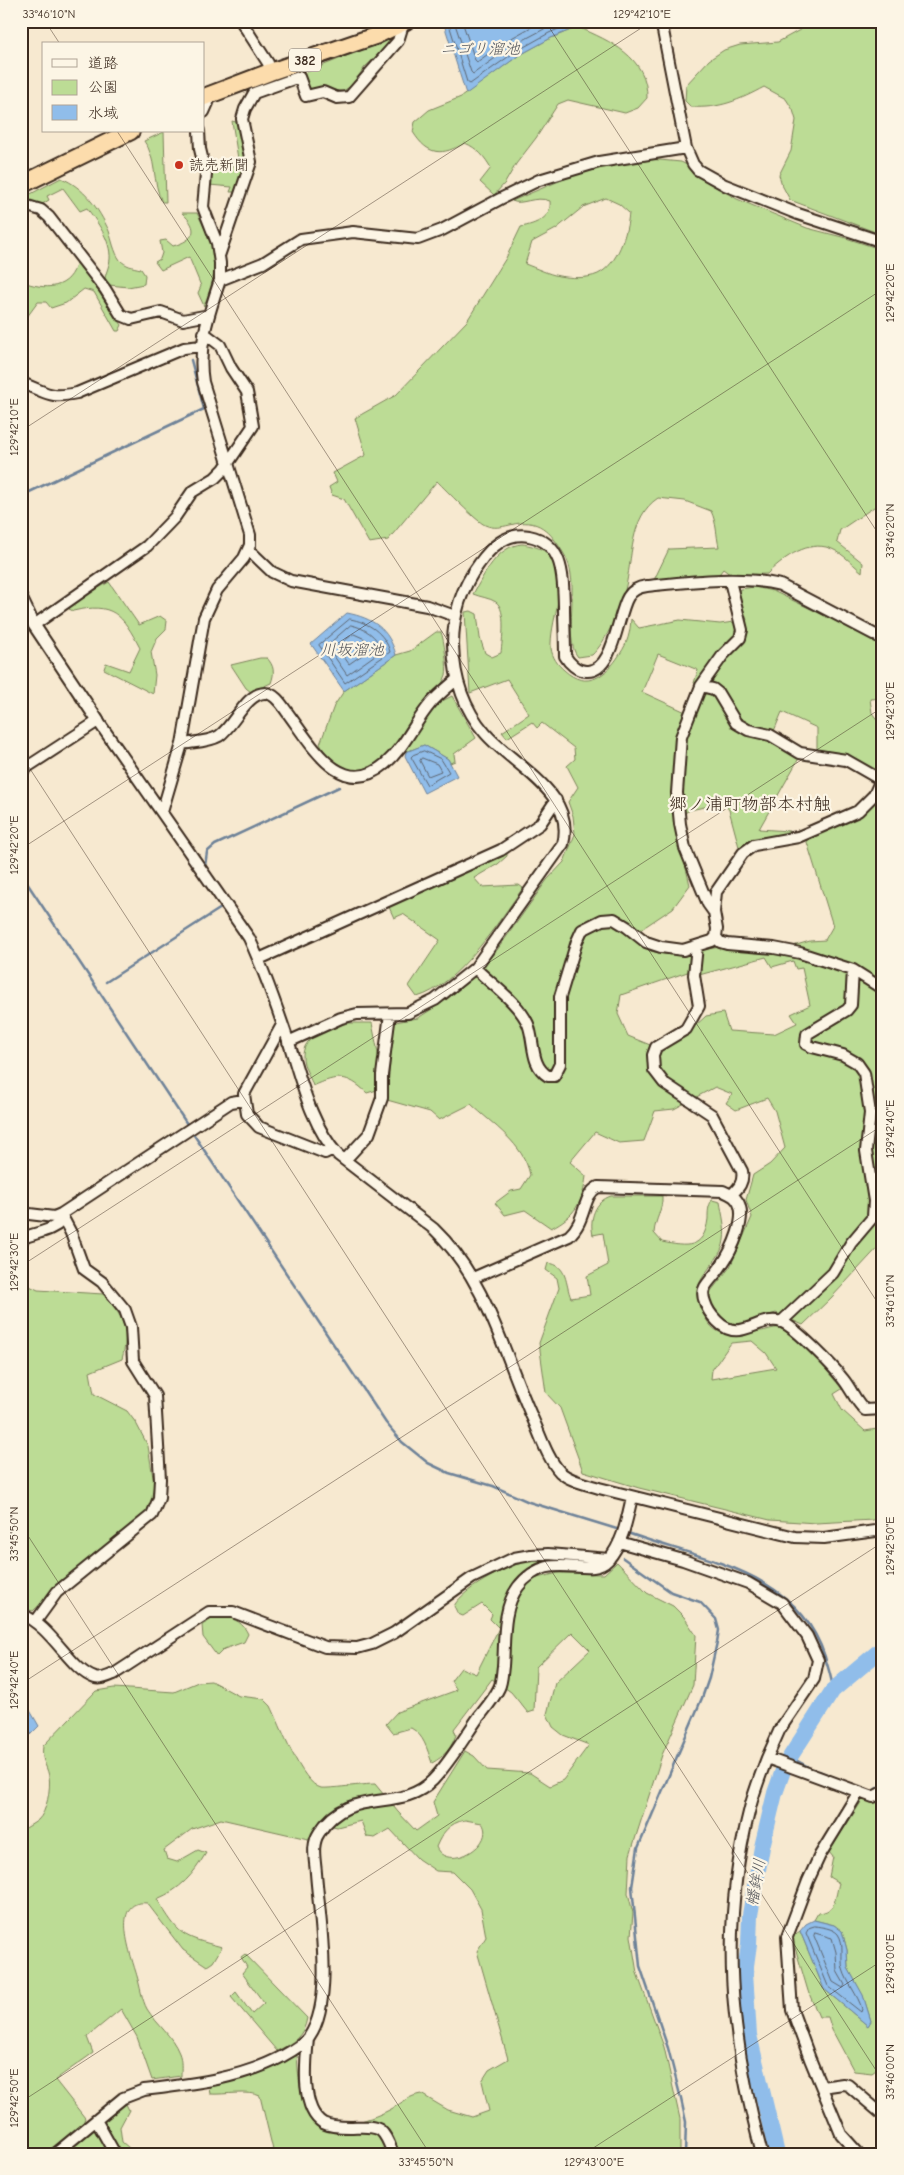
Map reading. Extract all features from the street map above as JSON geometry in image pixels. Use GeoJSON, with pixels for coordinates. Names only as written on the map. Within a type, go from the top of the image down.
{"type":"FeatureCollection","features":[{"type":"Feature","properties":{"kind":"highway","name":"382"},"geometry":{"type":"LineString","coordinates":[[205,102],[270,72],[375,36],[403,23]]}},
{"type":"Feature","properties":{"kind":"highway"},"geometry":{"type":"LineString","coordinates":[[21,185],[129,132]]}},
{"type":"Feature","properties":{"kind":"street"},"geometry":{"type":"LineString","coordinates":[[241,21],[265,58],[270,72]]}},
{"type":"Feature","properties":{"kind":"street"},"geometry":{"type":"LineString","coordinates":[[661,21],[686,148],[693,164],[698,170],[725,185],[798,214],[883,242]]}},
{"type":"Feature","properties":{"kind":"street"},"geometry":{"type":"LineString","coordinates":[[219,256],[251,162],[242,119],[254,93],[299,77],[306,96],[323,92],[338,98],[349,96],[398,41],[403,23]]}},
{"type":"Feature","properties":{"kind":"street"},"geometry":{"type":"LineString","coordinates":[[162,812],[182,744],[204,618],[217,590],[249,550],[250,535],[200,367],[201,346],[220,280],[219,256],[202,207],[206,174],[200,149],[199,132]]}},
{"type":"Feature","properties":{"kind":"street"},"geometry":{"type":"LineString","coordinates":[[220,280],[263,263],[301,239],[353,232],[418,239],[442,230],[500,198],[539,180],[599,162],[686,148]]}},
{"type":"Feature","properties":{"kind":"street"},"geometry":{"type":"LineString","coordinates":[[21,204],[41,210],[49,217],[105,289],[121,315],[131,319],[161,312],[183,320],[209,315]]}},
{"type":"Feature","properties":{"kind":"street"},"geometry":{"type":"LineString","coordinates":[[34,625],[147,546],[175,517],[192,492],[215,478],[228,463],[253,426],[251,404],[247,392],[231,368],[220,345],[204,333]]}},
{"type":"Feature","properties":{"kind":"street"},"geometry":{"type":"LineString","coordinates":[[21,383],[40,392],[60,397],[78,393],[184,348],[201,346]]}},
{"type":"Feature","properties":{"kind":"street"},"geometry":{"type":"LineString","coordinates":[[288,1042],[341,1018],[357,1014],[408,1013],[435,1000],[475,968],[563,844],[566,833],[564,819],[561,808],[556,800],[484,733],[468,708],[456,680],[453,646],[455,616],[467,583],[478,564],[494,545],[517,535],[539,539],[549,545],[556,554],[562,566],[565,656],[568,662],[582,671],[590,672],[608,656],[628,596],[639,587],[730,581],[766,581],[780,585],[883,638]]}},
{"type":"Feature","properties":{"kind":"street"},"geometry":{"type":"LineString","coordinates":[[249,550],[272,572],[291,581],[427,606],[455,616]]}},
{"type":"Feature","properties":{"kind":"street"},"geometry":{"type":"LineString","coordinates":[[714,912],[708,904],[685,848],[677,793],[681,737],[701,686],[723,655],[740,638],[742,630],[730,581]]}},
{"type":"Feature","properties":{"kind":"street"},"geometry":{"type":"LineString","coordinates":[[21,598],[34,625],[98,721],[245,931],[259,959],[315,1116],[326,1140],[344,1160],[434,1229],[448,1243],[473,1278],[489,1310],[518,1386],[554,1464],[561,1472],[578,1482],[632,1498],[795,1537],[824,1538],[883,1530]]}},
{"type":"Feature","properties":{"kind":"street"},"geometry":{"type":"LineString","coordinates":[[182,744],[217,737],[232,724],[248,701],[263,693],[269,694],[281,703],[334,769],[349,776],[366,776],[386,764],[402,745],[430,703],[456,680]]}},
{"type":"Feature","properties":{"kind":"street"},"geometry":{"type":"LineString","coordinates":[[701,686],[713,689],[718,693],[736,723],[748,730],[770,735],[800,753],[846,760],[882,778],[874,795],[858,811],[798,837],[754,845],[743,853],[716,892],[714,912],[717,929],[716,937],[720,942],[727,944],[774,948],[800,953],[853,970],[883,989]]}},
{"type":"Feature","properties":{"kind":"street"},"geometry":{"type":"LineString","coordinates":[[21,771],[98,721]]}},
{"type":"Feature","properties":{"kind":"street"},"geometry":{"type":"LineString","coordinates":[[259,959],[501,850],[540,824],[556,800]]}},
{"type":"Feature","properties":{"kind":"street"},"geometry":{"type":"LineString","coordinates":[[475,968],[513,1004],[527,1022],[532,1036],[536,1063],[541,1072],[548,1076],[554,1076],[560,1064],[560,997],[576,941],[582,930],[602,920],[614,920],[627,927],[646,942],[661,948],[683,950],[716,937]]}},
{"type":"Feature","properties":{"kind":"street"},"geometry":{"type":"LineString","coordinates":[[697,946],[694,975],[699,1006],[686,1028],[656,1047],[653,1063],[658,1077],[664,1083],[712,1115],[719,1125],[742,1171],[743,1178],[740,1186],[731,1195]]}},
{"type":"Feature","properties":{"kind":"street"},"geometry":{"type":"LineString","coordinates":[[781,1322],[833,1273],[851,1243],[873,1217],[874,1200],[866,1151],[870,1113],[864,1073],[857,1063],[844,1055],[812,1047],[806,1044],[805,1039],[807,1034],[847,1010],[851,1005],[853,970]]}},
{"type":"Feature","properties":{"kind":"street"},"geometry":{"type":"LineString","coordinates":[[344,1160],[369,1134],[382,1098],[382,1075],[390,1014]]}},
{"type":"Feature","properties":{"kind":"street"},"geometry":{"type":"LineString","coordinates":[[282,1025],[244,1094],[247,1114],[259,1128],[325,1153],[333,1149]]}},
{"type":"Feature","properties":{"kind":"street"},"geometry":{"type":"LineString","coordinates":[[21,1239],[31,1234],[55,1228],[62,1217],[190,1128],[231,1102],[244,1100]]}},
{"type":"Feature","properties":{"kind":"street"},"geometry":{"type":"LineString","coordinates":[[473,1278],[569,1236],[577,1229],[583,1218],[588,1194],[598,1187],[681,1188],[723,1191],[731,1195],[739,1204],[741,1220],[730,1251],[704,1288],[705,1305],[712,1316],[723,1327],[730,1330],[742,1330],[772,1322],[781,1322],[794,1331],[842,1378],[850,1388],[856,1402],[865,1410],[883,1410]]}},
{"type":"Feature","properties":{"kind":"street"},"geometry":{"type":"LineString","coordinates":[[21,1213],[62,1217]]}},
{"type":"Feature","properties":{"kind":"street"},"geometry":{"type":"LineString","coordinates":[[36,1621],[57,1592],[152,1515],[157,1508],[159,1498],[160,1479],[155,1396],[133,1361],[129,1317],[106,1287],[84,1269],[71,1234],[62,1217]]}},
{"type":"Feature","properties":{"kind":"street"},"geometry":{"type":"LineString","coordinates":[[393,2154],[386,2136],[379,2129],[372,2127],[334,2127],[319,2120],[309,2100],[304,2068],[308,2038],[319,2013],[322,1999],[322,1940],[314,1854],[317,1835],[340,1811],[354,1804],[414,1795],[435,1778],[499,1688],[510,1606],[517,1589],[537,1570],[551,1565],[594,1567],[601,1566],[609,1560],[620,1540],[632,1498]]}},
{"type":"Feature","properties":{"kind":"street"},"geometry":{"type":"LineString","coordinates":[[620,1540],[748,1583],[782,1603],[807,1636],[818,1660],[814,1679],[780,1729],[750,1808],[737,1869],[732,1918],[730,1969],[734,2023],[749,2105],[762,2154]]}},
{"type":"Feature","properties":{"kind":"street"},"geometry":{"type":"LineString","coordinates":[[21,1614],[36,1621],[81,1669],[96,1678],[103,1678],[114,1674],[210,1612],[233,1612],[325,1647],[349,1650],[372,1644],[394,1633],[466,1583],[492,1567],[514,1558],[530,1554],[548,1554],[609,1560]]}},
{"type":"Feature","properties":{"kind":"street"},"geometry":{"type":"LineString","coordinates":[[769,1758],[858,1793],[873,1797],[883,1792]]}},
{"type":"Feature","properties":{"kind":"street"},"geometry":{"type":"LineString","coordinates":[[858,1793],[820,1855],[787,1937],[792,2010],[841,2134],[859,2154]]}},
{"type":"Feature","properties":{"kind":"street"},"geometry":{"type":"LineString","coordinates":[[55,2154],[123,2098],[144,2090],[213,2080],[249,2072],[286,2054],[308,2038]]}},
{"type":"Feature","properties":{"kind":"street"},"geometry":{"type":"LineString","coordinates":[[822,2087],[848,2085],[883,2115]]}},
{"type":"Feature","properties":{"kind":"street"},"geometry":{"type":"LineString","coordinates":[[96,2120],[115,2154]]}},
{"type":"Feature","properties":{"kind":"green space"},"geometry":{"type":"Polygon","coordinates":[[[800,21],[883,21],[883,235],[790,200],[779,175],[791,151],[796,120],[793,110],[786,99],[764,87],[738,100],[711,107],[691,107],[685,101],[686,85],[709,60],[724,50],[740,45],[778,42],[807,26],[800,21]]]}},
{"type":"Feature","properties":{"kind":"green space"},"geometry":{"type":"Polygon","coordinates":[[[578,27],[614,45],[634,61],[646,84],[647,98],[638,108],[625,113],[568,100],[558,104],[505,183],[494,195],[480,182],[491,168],[477,150],[465,143],[442,152],[436,151],[424,146],[413,132],[415,122],[429,110],[461,97],[518,56],[551,38],[578,27]]]}},
{"type":"Feature","properties":{"kind":"green space"},"geometry":{"type":"Polygon","coordinates":[[[393,37],[392,42],[365,67],[351,86],[343,91],[321,87],[308,92],[302,74],[393,37]]]}},
{"type":"Feature","properties":{"kind":"green space"},"geometry":{"type":"Polygon","coordinates":[[[232,121],[239,123],[247,162],[237,192],[230,192],[232,187],[209,185],[212,169],[239,165],[232,121]]]}},
{"type":"Feature","properties":{"kind":"green space"},"geometry":{"type":"Polygon","coordinates":[[[164,132],[166,202],[162,202],[151,155],[144,141],[164,132]]]}},
{"type":"Feature","properties":{"kind":"green space"},"geometry":{"type":"Polygon","coordinates":[[[649,159],[681,162],[691,167],[697,176],[737,199],[807,228],[883,250],[883,501],[840,530],[837,542],[863,563],[862,572],[836,551],[818,546],[809,547],[794,553],[767,574],[731,575],[723,569],[716,578],[654,580],[669,549],[719,547],[711,511],[685,501],[658,498],[649,506],[637,527],[625,590],[612,624],[592,655],[578,657],[574,649],[572,637],[572,579],[569,565],[559,546],[543,528],[529,523],[498,527],[485,525],[468,512],[437,481],[388,540],[369,543],[344,499],[332,495],[329,487],[337,482],[333,473],[366,455],[355,418],[396,395],[467,321],[506,258],[521,227],[542,219],[546,216],[550,207],[550,201],[544,199],[512,201],[585,170],[613,163],[649,159]],[[606,198],[583,207],[556,229],[532,242],[525,264],[563,277],[573,278],[598,274],[611,263],[624,239],[629,213],[619,204],[606,198]]]}},
{"type":"Feature","properties":{"kind":"green space"},"geometry":{"type":"Polygon","coordinates":[[[61,178],[77,187],[90,200],[109,231],[118,257],[127,265],[141,269],[145,275],[144,284],[128,287],[109,285],[105,278],[110,259],[106,238],[87,208],[80,211],[63,188],[47,196],[49,200],[39,206],[21,199],[61,178]]]}},
{"type":"Feature","properties":{"kind":"green space"},"geometry":{"type":"Polygon","coordinates":[[[182,213],[197,213],[213,249],[213,279],[204,306],[198,293],[201,286],[189,257],[161,270],[155,262],[160,259],[162,253],[160,241],[166,240],[173,246],[186,241],[190,237],[193,229],[188,219],[182,213]]]}},
{"type":"Feature","properties":{"kind":"green space"},"geometry":{"type":"Polygon","coordinates":[[[77,261],[122,325],[119,331],[116,331],[94,292],[84,289],[66,303],[51,308],[46,302],[38,302],[24,321],[21,318],[21,281],[39,286],[56,286],[69,278],[74,271],[77,261]]]}},
{"type":"Feature","properties":{"kind":"green space"},"geometry":{"type":"Polygon","coordinates":[[[522,544],[533,546],[548,553],[556,562],[560,587],[551,648],[556,661],[562,668],[572,676],[580,679],[588,680],[595,678],[609,669],[615,662],[627,641],[631,619],[639,628],[680,620],[720,624],[747,620],[738,593],[740,589],[754,587],[773,591],[883,645],[883,698],[870,699],[872,713],[883,727],[883,778],[847,755],[817,749],[817,728],[782,712],[774,731],[803,751],[759,829],[789,831],[789,835],[760,838],[739,847],[729,810],[724,803],[690,810],[674,819],[690,885],[673,908],[631,936],[650,951],[670,955],[720,947],[776,951],[810,941],[825,940],[833,926],[806,839],[860,814],[876,798],[883,787],[883,962],[876,971],[883,998],[883,1242],[803,1325],[776,1313],[740,1324],[726,1322],[716,1313],[709,1299],[711,1291],[730,1267],[752,1217],[746,1200],[753,1175],[770,1164],[785,1148],[775,1111],[767,1098],[736,1110],[726,1103],[732,1094],[715,1087],[674,1109],[655,1111],[644,1141],[619,1143],[595,1132],[570,1162],[586,1176],[580,1201],[572,1213],[551,1228],[525,1210],[505,1215],[495,1203],[511,1191],[521,1189],[530,1175],[527,1164],[514,1144],[471,1104],[439,1120],[430,1112],[387,1100],[395,1022],[418,1018],[446,1000],[468,982],[497,950],[547,880],[564,862],[575,834],[573,816],[568,802],[578,787],[567,766],[575,759],[574,748],[542,723],[537,728],[532,722],[507,738],[502,732],[529,714],[507,679],[470,693],[465,612],[471,611],[477,614],[480,638],[485,653],[492,657],[501,653],[502,612],[496,602],[473,594],[492,563],[505,550],[522,544]],[[658,654],[642,692],[690,714],[704,690],[694,683],[698,670],[658,654]],[[766,957],[699,975],[699,968],[621,995],[618,1014],[628,1036],[660,1049],[695,1026],[706,1016],[723,1013],[729,1031],[774,1034],[797,1023],[791,1014],[810,1005],[802,968],[796,969],[793,961],[772,967],[766,957]]]}},
{"type":"Feature","properties":{"kind":"green space"},"geometry":{"type":"Polygon","coordinates":[[[109,582],[139,625],[160,616],[167,621],[166,629],[157,638],[151,652],[155,675],[153,694],[104,669],[106,663],[129,671],[140,648],[121,619],[115,613],[98,608],[73,611],[69,609],[69,605],[109,582]]]}},
{"type":"Feature","properties":{"kind":"green space"},"geometry":{"type":"Polygon","coordinates":[[[436,632],[441,632],[446,671],[442,684],[436,692],[442,701],[452,696],[476,738],[454,754],[455,761],[450,763],[448,759],[424,745],[406,752],[395,748],[365,769],[346,770],[337,765],[320,744],[334,706],[344,691],[396,655],[410,651],[436,632]]]}},
{"type":"Feature","properties":{"kind":"green space"},"geometry":{"type":"Polygon","coordinates":[[[267,658],[271,664],[273,672],[271,683],[251,692],[246,688],[231,665],[267,658]]]}},
{"type":"Feature","properties":{"kind":"green space"},"geometry":{"type":"Polygon","coordinates":[[[507,853],[507,856],[498,864],[474,878],[482,887],[519,885],[523,888],[489,935],[462,967],[432,991],[417,997],[409,986],[440,940],[403,914],[394,918],[388,905],[507,853]]]}},
{"type":"Feature","properties":{"kind":"green space"},"geometry":{"type":"Polygon","coordinates":[[[347,1023],[372,1023],[379,1058],[377,1090],[367,1093],[354,1082],[342,1078],[336,1078],[313,1086],[304,1064],[303,1055],[305,1047],[309,1041],[322,1031],[347,1023]]]}},
{"type":"Feature","properties":{"kind":"green space"},"geometry":{"type":"Polygon","coordinates":[[[611,1196],[662,1196],[654,1233],[662,1242],[679,1245],[692,1244],[698,1241],[706,1229],[708,1209],[712,1200],[720,1202],[724,1240],[718,1256],[699,1285],[698,1301],[703,1314],[715,1329],[722,1333],[738,1334],[777,1328],[786,1331],[812,1355],[842,1389],[834,1394],[842,1410],[865,1431],[883,1428],[883,1517],[873,1520],[816,1523],[770,1520],[639,1488],[583,1471],[560,1408],[546,1393],[539,1343],[559,1288],[557,1278],[546,1270],[548,1263],[559,1267],[562,1271],[571,1298],[590,1295],[587,1276],[608,1265],[603,1233],[593,1235],[592,1229],[594,1211],[605,1198],[611,1196]],[[752,1341],[731,1343],[712,1370],[711,1379],[776,1368],[766,1353],[752,1341]]]}},
{"type":"Feature","properties":{"kind":"green space"},"geometry":{"type":"Polygon","coordinates":[[[21,1282],[38,1290],[103,1294],[116,1309],[125,1331],[122,1359],[90,1372],[94,1394],[127,1411],[136,1423],[148,1446],[154,1484],[149,1515],[73,1574],[33,1611],[21,1608],[21,1282]]]}},
{"type":"Feature","properties":{"kind":"green space"},"geometry":{"type":"Polygon","coordinates":[[[537,1558],[540,1563],[528,1570],[533,1579],[558,1573],[604,1574],[617,1562],[647,1593],[673,1606],[684,1617],[696,1635],[693,1685],[662,1755],[630,1855],[628,1893],[633,1913],[631,1936],[637,1973],[664,2047],[680,2119],[680,2154],[269,2154],[273,2150],[260,2096],[243,2093],[210,2094],[209,2086],[254,2075],[275,2067],[297,2055],[299,2083],[303,2099],[316,2124],[335,2125],[365,2120],[421,2094],[448,2110],[472,2117],[489,2111],[482,2081],[489,2070],[508,2059],[477,1951],[486,1937],[481,1909],[470,1889],[453,1872],[436,1871],[418,1859],[390,1829],[375,1838],[367,1837],[361,1821],[337,1827],[321,1823],[308,1839],[221,1819],[192,1829],[164,1850],[167,1859],[177,1862],[198,1850],[206,1853],[180,1886],[157,1899],[171,1921],[182,1933],[197,1940],[222,1947],[213,1962],[207,1966],[183,1950],[147,1903],[135,1904],[129,1910],[126,1920],[128,1944],[144,2001],[151,2015],[168,2035],[179,2053],[181,2076],[152,2080],[137,2037],[121,2009],[87,2037],[93,2053],[55,2080],[85,2118],[81,2128],[48,2154],[43,2151],[38,2154],[21,2154],[21,1831],[41,1816],[48,1800],[49,1776],[43,1759],[43,1746],[96,1691],[114,1688],[174,1692],[198,1682],[211,1681],[239,1696],[264,1699],[271,1706],[299,1765],[313,1784],[325,1788],[375,1784],[416,1831],[437,1816],[433,1802],[465,1751],[474,1756],[487,1770],[530,1773],[550,1786],[563,1780],[589,1745],[563,1735],[553,1727],[547,1714],[555,1683],[590,1650],[572,1632],[536,1667],[534,1711],[528,1713],[511,1692],[492,1679],[454,1729],[456,1735],[450,1748],[441,1758],[432,1763],[419,1734],[411,1728],[393,1733],[386,1724],[397,1712],[457,1690],[451,1681],[461,1668],[476,1674],[499,1628],[490,1619],[492,1614],[482,1604],[463,1616],[458,1614],[454,1606],[460,1598],[479,1583],[537,1558]],[[465,1820],[459,1821],[450,1826],[436,1847],[442,1854],[450,1857],[459,1857],[469,1853],[483,1840],[485,1831],[482,1823],[465,1820]]]}},
{"type":"Feature","properties":{"kind":"green space"},"geometry":{"type":"Polygon","coordinates":[[[224,1617],[239,1622],[248,1634],[244,1642],[224,1649],[217,1656],[203,1637],[202,1625],[214,1618],[224,1617]]]}},
{"type":"Feature","properties":{"kind":"green space"},"geometry":{"type":"Polygon","coordinates":[[[883,1797],[883,2065],[872,2073],[854,2071],[832,2030],[828,2017],[819,2017],[808,1991],[792,1937],[800,1931],[824,1989],[868,2026],[871,2021],[863,1996],[848,1968],[847,1950],[842,1931],[834,1925],[814,1920],[818,1913],[832,1907],[839,1883],[829,1877],[833,1857],[829,1852],[863,1799],[871,1803],[877,1803],[883,1797]]]}},
{"type":"Feature","properties":{"kind":"green space"},"geometry":{"type":"Polygon","coordinates":[[[245,1954],[307,2018],[303,2030],[297,2038],[277,2051],[231,1997],[236,1992],[252,2014],[264,2003],[242,1973],[247,1967],[241,1957],[245,1954]]]}},
{"type":"Feature","properties":{"kind":"green space"},"geometry":{"type":"Polygon","coordinates":[[[126,2104],[129,2110],[120,2127],[122,2142],[136,2154],[73,2154],[70,2150],[120,2105],[126,2104]]]}},
{"type":"Feature","properties":{"kind":"water","name":"ニゴリ溜池"},"geometry":{"type":"Polygon","coordinates":[[[443,21],[584,21],[578,27],[551,38],[518,56],[466,94],[443,21]]]}},
{"type":"Feature","properties":{"kind":"water","name":"川坂溜池"},"geometry":{"type":"Polygon","coordinates":[[[347,613],[365,618],[379,626],[389,638],[396,655],[344,691],[311,644],[347,613]]]}},
{"type":"Feature","properties":{"kind":"water"},"geometry":{"type":"Polygon","coordinates":[[[424,745],[448,759],[457,776],[424,793],[405,756],[406,752],[424,745]]]}},
{"type":"Feature","properties":{"kind":"water"},"geometry":{"type":"Polygon","coordinates":[[[21,1695],[39,1726],[21,1744],[21,1695]]]}},
{"type":"Feature","properties":{"kind":"water"},"geometry":{"type":"Polygon","coordinates":[[[814,1920],[834,1925],[842,1931],[847,1950],[848,1968],[863,1995],[871,2021],[868,2026],[824,1989],[800,1931],[806,1924],[814,1920]]]}},
{"type":"Feature","properties":{"kind":"waterway"},"geometry":{"type":"LineString","coordinates":[[21,496],[204,409],[191,360]]}},
{"type":"Feature","properties":{"kind":"waterway"},"geometry":{"type":"LineString","coordinates":[[207,869],[205,866],[207,852],[215,845],[339,787]]}},
{"type":"Feature","properties":{"kind":"waterway"},"geometry":{"type":"LineString","coordinates":[[21,874],[189,1127]]}},
{"type":"Feature","properties":{"kind":"waterway"},"geometry":{"type":"LineString","coordinates":[[106,982],[221,908]]}},
{"type":"Feature","properties":{"kind":"waterway"},"geometry":{"type":"LineString","coordinates":[[192,1132],[386,1423],[402,1442],[428,1463],[449,1473],[493,1486],[529,1502],[620,1530]]}},
{"type":"Feature","properties":{"kind":"waterway"},"geometry":{"type":"LineString","coordinates":[[625,1532],[714,1561],[743,1572],[769,1586],[792,1604],[811,1628],[825,1657],[833,1690]]}},
{"type":"Feature","properties":{"kind":"waterway"},"geometry":{"type":"LineString","coordinates":[[623,1558],[671,1592],[700,1602],[716,1619],[719,1630],[709,1678],[702,1698],[638,1848],[632,1887],[640,1966],[668,2048],[681,2099],[686,2122],[685,2154]]}},
{"type":"Feature","properties":{"kind":"waterway","name":"幡鉾川"},"geometry":{"type":"LineString","coordinates":[[777,2154],[749,2035],[745,1973],[750,1915],[762,1847],[775,1793],[785,1765],[833,1690],[883,1648]]}},
{"type":"Feature","properties":{"kind":"waterway"},"geometry":{"type":"LineString","coordinates":[[790,1757],[807,1766]]}},
{"type":"Feature","properties":{"kind":"waterway"},"geometry":{"type":"LineString","coordinates":[[819,1771],[840,1780]]}},
{"type":"Feature","properties":{"kind":"waterway"},"geometry":{"type":"LineString","coordinates":[[872,1792],[883,1783]]}},
{"type":"Feature","properties":{"kind":"place","name":"読売新聞"},"geometry":{"type":"Point","coordinates":[179,165]}},
{"type":"Feature","properties":{"kind":"district","name":"郷ノ浦町物部本村触"},"geometry":{"type":"Point","coordinates":[750,804]}}]}
